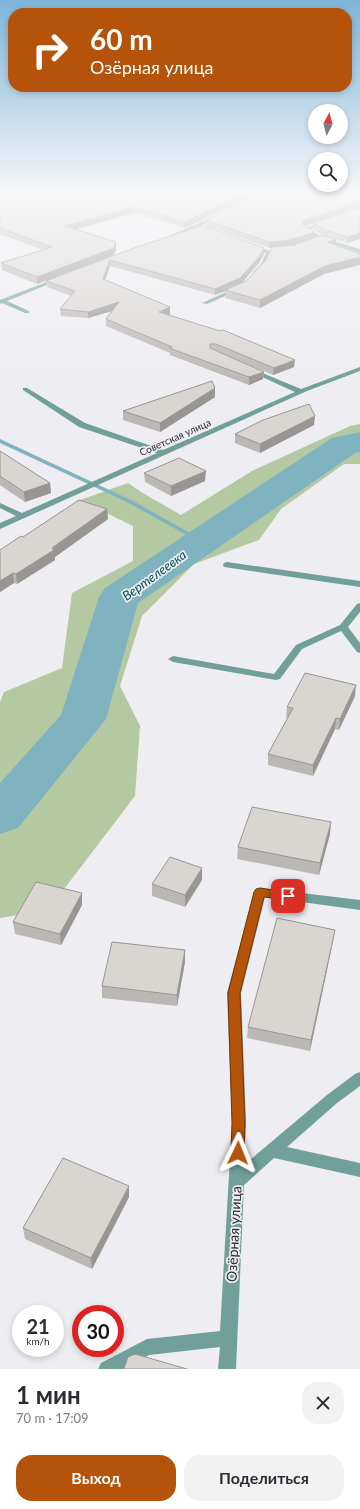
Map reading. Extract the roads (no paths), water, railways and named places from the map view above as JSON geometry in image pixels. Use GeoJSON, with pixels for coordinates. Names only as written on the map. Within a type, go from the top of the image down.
{"type":"FeatureCollection","features":[{"type":"Feature","properties":{"kind":"street"},"geometry":{"type":"LineString","coordinates":[[253,276],[263,265],[266,258]]}},
{"type":"Feature","properties":{"kind":"street"},"geometry":{"type":"LineString","coordinates":[[1,302],[67,276]]}},
{"type":"Feature","properties":{"kind":"street"},"geometry":{"type":"LineString","coordinates":[[205,302],[243,287]]}},
{"type":"Feature","properties":{"kind":"street"},"geometry":{"type":"LineString","coordinates":[[1,302],[27,312]]}},
{"type":"Feature","properties":{"kind":"street"},"geometry":{"type":"LineString","coordinates":[[247,368],[302,392]]}},
{"type":"Feature","properties":{"kind":"street","name":"Советская улица"},"geometry":{"type":"LineString","coordinates":[[0,526],[302,392],[360,369]]}},
{"type":"Feature","properties":{"kind":"street"},"geometry":{"type":"LineString","coordinates":[[25,389],[82,425],[164,453]]}},
{"type":"Feature","properties":{"kind":"street"},"geometry":{"type":"LineString","coordinates":[[0,505],[22,516]]}},
{"type":"Feature","properties":{"kind":"street"},"geometry":{"type":"LineString","coordinates":[[227,565],[360,584]]}},
{"type":"Feature","properties":{"kind":"street"},"geometry":{"type":"LineString","coordinates":[[173,659],[276,677],[299,647],[343,627],[360,606]]}},
{"type":"Feature","properties":{"kind":"street"},"geometry":{"type":"LineString","coordinates":[[343,627],[360,650]]}},
{"type":"Feature","properties":{"kind":"street","name":"Озёрная улица"},"geometry":{"type":"LineString","coordinates":[[228,1369],[239,1123],[234,993],[260,892],[360,905]]}},
{"type":"Feature","properties":{"kind":"street"},"geometry":{"type":"LineString","coordinates":[[236,1182],[332,1099],[360,1078]]}},
{"type":"Feature","properties":{"kind":"street"},"geometry":{"type":"LineString","coordinates":[[272,1151],[360,1170]]}},
{"type":"Feature","properties":{"kind":"street"},"geometry":{"type":"LineString","coordinates":[[107,1369],[147,1347],[229,1338]]}},
{"type":"Feature","properties":{"kind":"waterway"},"geometry":{"type":"LineString","coordinates":[[0,441],[131,502],[201,541]]}},
{"type":"Feature","properties":{"kind":"waterway","name":"Вертелеевка"},"geometry":{"type":"LineString","coordinates":[[0,816],[83,719],[119,597],[344,445],[360,442]]}}]}
